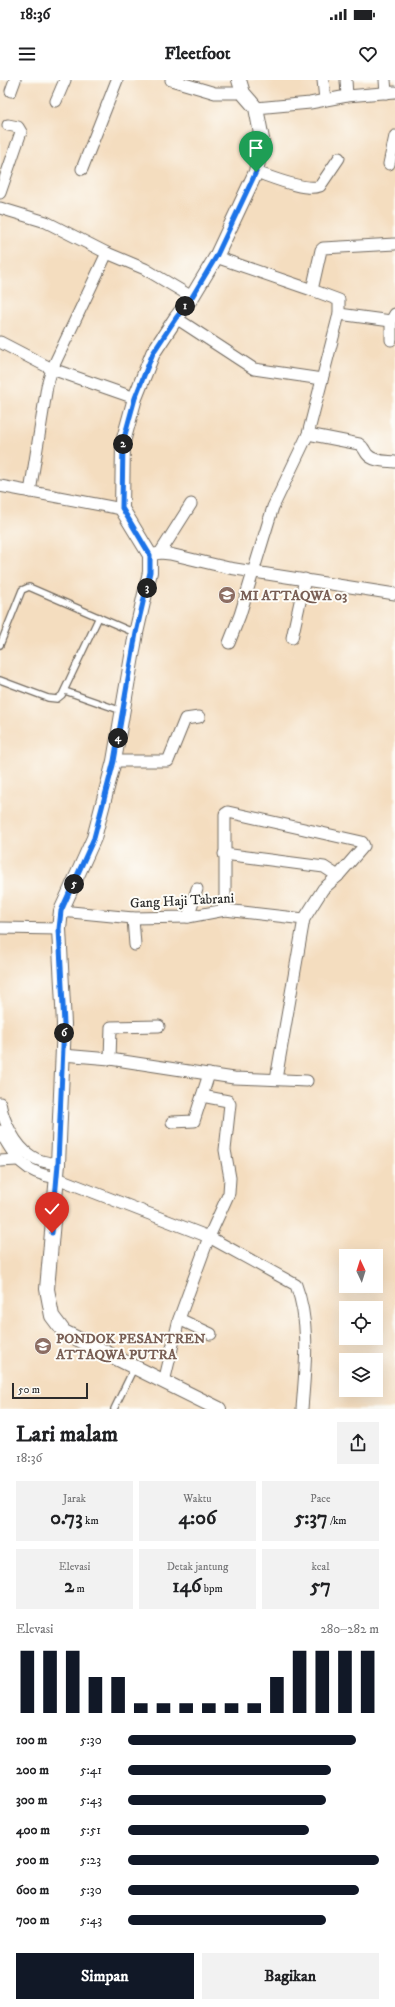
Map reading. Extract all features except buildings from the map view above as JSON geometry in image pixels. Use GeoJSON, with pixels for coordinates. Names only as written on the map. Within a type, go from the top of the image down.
{"type":"FeatureCollection","features":[{"type":"Feature","properties":{"kind":"street"},"geometry":{"type":"LineString","coordinates":[[11,91],[15,80]]}},
{"type":"Feature","properties":{"kind":"street"},"geometry":{"type":"LineString","coordinates":[[56,101],[65,80]]}},
{"type":"Feature","properties":{"kind":"street"},"geometry":{"type":"LineString","coordinates":[[82,169],[117,80]]}},
{"type":"Feature","properties":{"kind":"street"},"geometry":{"type":"LineString","coordinates":[[171,80],[215,93],[241,87],[256,108],[262,139],[256,172],[216,257],[192,297],[153,353],[135,398],[123,442],[122,508],[156,554],[229,568],[395,594]]}},
{"type":"Feature","properties":{"kind":"street"},"geometry":{"type":"LineString","coordinates":[[323,80],[324,100]]}},
{"type":"Feature","properties":{"kind":"street"},"geometry":{"type":"LineString","coordinates":[[346,80],[347,96]]}},
{"type":"Feature","properties":{"kind":"street"},"geometry":{"type":"LineString","coordinates":[[256,108],[347,96],[391,93],[385,80]]}},
{"type":"Feature","properties":{"kind":"street"},"geometry":{"type":"LineString","coordinates":[[0,193],[21,132],[18,127],[8,125]]}},
{"type":"Feature","properties":{"kind":"street"},"geometry":{"type":"LineString","coordinates":[[389,164],[395,136]]}},
{"type":"Feature","properties":{"kind":"street"},"geometry":{"type":"LineString","coordinates":[[256,172],[296,185],[316,188],[320,186],[339,158]]}},
{"type":"Feature","properties":{"kind":"street"},"geometry":{"type":"LineString","coordinates":[[0,208],[46,222],[107,253],[145,269],[192,297]]}},
{"type":"Feature","properties":{"kind":"street"},"geometry":{"type":"LineString","coordinates":[[312,290],[321,250],[323,248],[395,244]]}},
{"type":"Feature","properties":{"kind":"street"},"geometry":{"type":"LineString","coordinates":[[30,492],[47,386],[52,369],[107,253]]}},
{"type":"Feature","properties":{"kind":"street"},"geometry":{"type":"LineString","coordinates":[[216,257],[339,300],[339,314],[308,434],[273,507],[252,571],[240,615],[229,643]]}},
{"type":"Feature","properties":{"kind":"street"},"geometry":{"type":"LineString","coordinates":[[339,314],[393,318],[391,340]]}},
{"type":"Feature","properties":{"kind":"street"},"geometry":{"type":"LineString","coordinates":[[176,318],[254,369],[322,379]]}},
{"type":"Feature","properties":{"kind":"street"},"geometry":{"type":"LineString","coordinates":[[0,342],[52,369],[135,398]]}},
{"type":"Feature","properties":{"kind":"street"},"geometry":{"type":"LineString","coordinates":[[308,434],[359,444],[363,446],[369,456],[375,460],[395,462]]}},
{"type":"Feature","properties":{"kind":"street"},"geometry":{"type":"LineString","coordinates":[[0,486],[122,508]]}},
{"type":"Feature","properties":{"kind":"street"},"geometry":{"type":"LineString","coordinates":[[191,504],[156,554],[150,572],[136,633],[114,761],[94,838],[61,911],[59,929],[64,1024],[63,1055],[57,1170],[47,1289],[52,1316],[64,1332],[134,1368],[220,1409]]}},
{"type":"Feature","properties":{"kind":"street"},"geometry":{"type":"LineString","coordinates":[[292,638],[305,579]]}},
{"type":"Feature","properties":{"kind":"street"},"geometry":{"type":"LineString","coordinates":[[114,761],[168,761],[185,719],[198,717]]}},
{"type":"Feature","properties":{"kind":"street"},"geometry":{"type":"LineString","coordinates":[[225,910],[225,814],[228,812],[362,842],[364,846],[338,876],[324,889],[304,919],[276,1080]]}},
{"type":"Feature","properties":{"kind":"street"},"geometry":{"type":"LineString","coordinates":[[224,854],[324,868],[338,876]]}},
{"type":"Feature","properties":{"kind":"street"},"geometry":{"type":"LineString","coordinates":[[188,917],[197,889]]}},
{"type":"Feature","properties":{"kind":"street","name":"Gang Haji Tabrani"},"geometry":{"type":"LineString","coordinates":[[61,911],[133,918],[188,917],[225,910],[304,919]]}},
{"type":"Feature","properties":{"kind":"street"},"geometry":{"type":"LineString","coordinates":[[133,918],[135,945]]}},
{"type":"Feature","properties":{"kind":"street"},"geometry":{"type":"LineString","coordinates":[[0,928],[59,929]]}},
{"type":"Feature","properties":{"kind":"street"},"geometry":{"type":"LineString","coordinates":[[110,1059],[111,1027],[159,1026]]}},
{"type":"Feature","properties":{"kind":"street"},"geometry":{"type":"LineString","coordinates":[[63,1055],[110,1059],[234,1078],[307,1081]]}},
{"type":"Feature","properties":{"kind":"street"},"geometry":{"type":"LineString","coordinates":[[172,1122],[194,1121],[209,1074]]}},
{"type":"Feature","properties":{"kind":"street"},"geometry":{"type":"LineString","coordinates":[[164,1382],[180,1319],[209,1238],[229,1193],[230,1178],[225,1150],[230,1104],[228,1101],[202,1096]]}},
{"type":"Feature","properties":{"kind":"street"},"geometry":{"type":"LineString","coordinates":[[0,1103],[18,1144],[31,1156],[49,1163],[57,1170],[209,1238],[296,1286],[301,1299],[306,1344],[302,1409]]}},
{"type":"Feature","properties":{"kind":"street"},"geometry":{"type":"LineString","coordinates":[[0,1131],[17,1160],[41,1175],[57,1170]]}},
{"type":"Feature","properties":{"kind":"street"},"geometry":{"type":"LineString","coordinates":[[0,1161],[17,1160]]}},
{"type":"Feature","properties":{"kind":"street"},"geometry":{"type":"LineString","coordinates":[[180,1319],[211,1334]]}},
{"type":"Feature","properties":{"kind":"lane"},"geometry":{"type":"LineString","coordinates":[[0,645],[20,593],[26,587],[37,589],[136,633]]}},
{"type":"Feature","properties":{"kind":"lane"},"geometry":{"type":"LineString","coordinates":[[0,680],[48,698],[56,699],[66,691],[99,617]]}},
{"type":"Feature","properties":{"kind":"lane"},"geometry":{"type":"LineString","coordinates":[[66,691],[123,711]]}},
{"type":"Feature","properties":{"kind":"lane"},"geometry":{"type":"LineString","coordinates":[[114,1409],[134,1368]]}},
{"type":"Feature","properties":{"kind":"place","name":"MI ATTAQWA 03"},"geometry":{"type":"Point","coordinates":[227,595]}},
{"type":"Feature","properties":{"kind":"place","name":"PONDOK PESANTREN ATTAQWA PUTRA"},"geometry":{"type":"Point","coordinates":[43,1346]}},
{"type":"Feature","properties":{"kind":"route"},"geometry":{"type":"LineString","coordinates":[[52,1233],[58,1164],[64,1024],[59,929],[61,911],[94,838],[114,761],[136,633],[150,572],[150,555],[122,508],[123,442],[135,398],[153,353],[192,297],[216,257],[256,172]]}}]}
